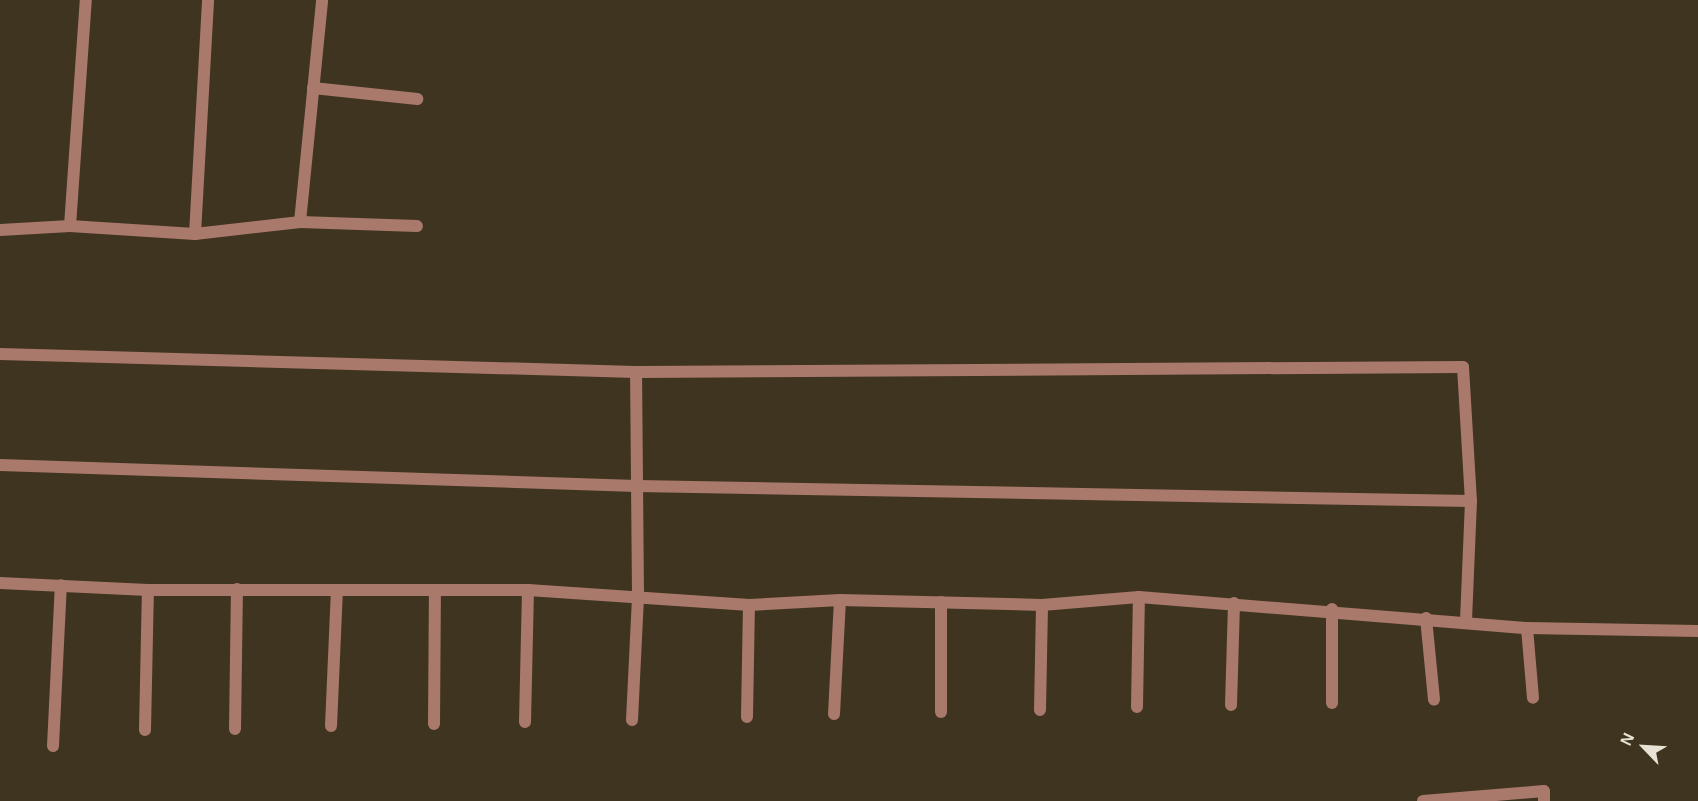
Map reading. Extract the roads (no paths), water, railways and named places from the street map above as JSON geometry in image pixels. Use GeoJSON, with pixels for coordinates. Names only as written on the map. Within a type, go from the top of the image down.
{"type":"FeatureCollection","features":[{"type":"Feature","properties":{"kind":"street"},"geometry":{"type":"LineString","coordinates":[[70,226],[86,0]]}},
{"type":"Feature","properties":{"kind":"street"},"geometry":{"type":"LineString","coordinates":[[195,234],[208,0]]}},
{"type":"Feature","properties":{"kind":"street"},"geometry":{"type":"LineString","coordinates":[[300,222],[322,0]]}},
{"type":"Feature","properties":{"kind":"street"},"geometry":{"type":"LineString","coordinates":[[313,88],[417,99]]}},
{"type":"Feature","properties":{"kind":"street"},"geometry":{"type":"LineString","coordinates":[[0,230],[70,226],[195,234],[300,222],[417,226]]}},
{"type":"Feature","properties":{"kind":"street"},"geometry":{"type":"LineString","coordinates":[[0,354],[636,372],[1462,367],[1471,501],[1466,622]]}},
{"type":"Feature","properties":{"kind":"street"},"geometry":{"type":"LineString","coordinates":[[632,720],[638,596],[636,372]]}},
{"type":"Feature","properties":{"kind":"street"},"geometry":{"type":"LineString","coordinates":[[0,465],[637,486],[1471,501]]}},
{"type":"Feature","properties":{"kind":"street"},"geometry":{"type":"LineString","coordinates":[[0,583],[148,590],[528,590],[749,605],[840,600],[1042,605],[1139,597],[1332,609],[1527,628],[1698,631]]}},
{"type":"Feature","properties":{"kind":"street"},"geometry":{"type":"LineString","coordinates":[[52,746],[61,585]]}},
{"type":"Feature","properties":{"kind":"street"},"geometry":{"type":"LineString","coordinates":[[235,729],[237,589]]}},
{"type":"Feature","properties":{"kind":"street"},"geometry":{"type":"LineString","coordinates":[[145,730],[148,590]]}},
{"type":"Feature","properties":{"kind":"street"},"geometry":{"type":"LineString","coordinates":[[434,724],[435,590]]}},
{"type":"Feature","properties":{"kind":"street"},"geometry":{"type":"LineString","coordinates":[[525,722],[528,590]]}},
{"type":"Feature","properties":{"kind":"street"},"geometry":{"type":"LineString","coordinates":[[331,726],[337,591]]}},
{"type":"Feature","properties":{"kind":"street"},"geometry":{"type":"LineString","coordinates":[[1137,707],[1139,597]]}},
{"type":"Feature","properties":{"kind":"street"},"geometry":{"type":"LineString","coordinates":[[834,714],[840,600]]}},
{"type":"Feature","properties":{"kind":"street"},"geometry":{"type":"LineString","coordinates":[[941,602],[941,712]]}},
{"type":"Feature","properties":{"kind":"street"},"geometry":{"type":"LineString","coordinates":[[1231,705],[1234,603]]}},
{"type":"Feature","properties":{"kind":"street"},"geometry":{"type":"LineString","coordinates":[[747,717],[749,605]]}},
{"type":"Feature","properties":{"kind":"street"},"geometry":{"type":"LineString","coordinates":[[1040,710],[1042,605]]}},
{"type":"Feature","properties":{"kind":"street"},"geometry":{"type":"LineString","coordinates":[[1332,609],[1332,702]]}},
{"type":"Feature","properties":{"kind":"street"},"geometry":{"type":"LineString","coordinates":[[1426,618],[1434,700]]}},
{"type":"Feature","properties":{"kind":"street"},"geometry":{"type":"LineString","coordinates":[[1527,628],[1533,698]]}},
{"type":"Feature","properties":{"kind":"street"},"geometry":{"type":"LineString","coordinates":[[1423,801],[1544,796]]}}]}
